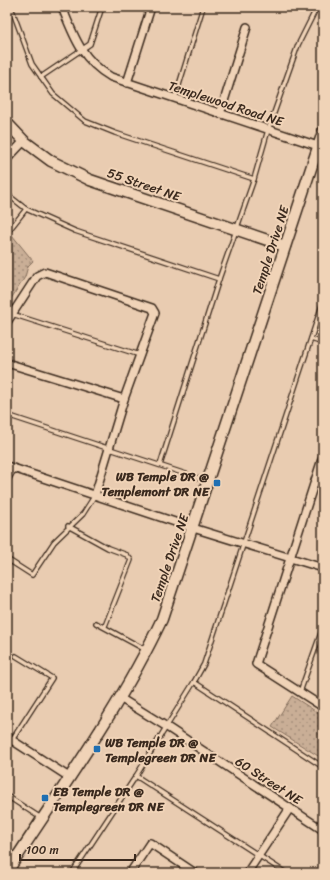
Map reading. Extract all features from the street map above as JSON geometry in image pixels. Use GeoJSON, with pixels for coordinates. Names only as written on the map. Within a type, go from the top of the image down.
{"type":"FeatureCollection","features":[{"type":"Feature","properties":{"kind":"street","name":"Templewood Road NE"},"geometry":{"type":"LineString","coordinates":[[62,7],[81,51],[97,69],[127,83],[318,146]]}},
{"type":"Feature","properties":{"kind":"street"},"geometry":{"type":"LineString","coordinates":[[127,83],[151,7]]}},
{"type":"Feature","properties":{"kind":"street"},"geometry":{"type":"LineString","coordinates":[[220,114],[247,27]]}},
{"type":"Feature","properties":{"kind":"street","name":"55 Street NE"},"geometry":{"type":"LineString","coordinates":[[7,123],[24,141],[51,161],[90,180],[285,246]]}},
{"type":"Feature","properties":{"kind":"street","name":"Temple Drive NE"},"geometry":{"type":"LineString","coordinates":[[7,872],[120,698],[147,651],[162,619],[323,132]]}},
{"type":"Feature","properties":{"kind":"street"},"geometry":{"type":"LineString","coordinates":[[7,159],[24,141]]}},
{"type":"Feature","properties":{"kind":"street"},"geometry":{"type":"LineString","coordinates":[[7,322],[37,276],[45,272],[152,308],[155,313],[124,399],[95,495]]}},
{"type":"Feature","properties":{"kind":"street"},"geometry":{"type":"LineString","coordinates":[[7,363],[124,399]]}},
{"type":"Feature","properties":{"kind":"street"},"geometry":{"type":"LineString","coordinates":[[323,456],[256,664],[323,707]]}},
{"type":"Feature","properties":{"kind":"street"},"geometry":{"type":"LineString","coordinates":[[7,466],[289,559],[323,568]]}},
{"type":"Feature","properties":{"kind":"street","name":"60 Street NE"},"geometry":{"type":"LineString","coordinates":[[120,698],[167,726],[323,830]]}},
{"type":"Feature","properties":{"kind":"street"},"geometry":{"type":"LineString","coordinates":[[10,738],[69,777]]}},
{"type":"Feature","properties":{"kind":"street"},"geometry":{"type":"LineString","coordinates":[[247,873],[290,808]]}},
{"type":"Feature","properties":{"kind":"street"},"geometry":{"type":"LineString","coordinates":[[130,873],[150,843],[195,873]]}},
{"type":"Feature","properties":{"kind":"lane"},"geometry":{"type":"LineString","coordinates":[[11,7],[32,64],[53,94],[85,121],[115,133],[254,179]]}},
{"type":"Feature","properties":{"kind":"lane"},"geometry":{"type":"LineString","coordinates":[[41,77],[90,44],[102,7]]}},
{"type":"Feature","properties":{"kind":"lane"},"geometry":{"type":"LineString","coordinates":[[175,99],[203,7]]}},
{"type":"Feature","properties":{"kind":"lane"},"geometry":{"type":"LineString","coordinates":[[160,466],[219,279],[254,179],[268,130],[298,44],[318,7]]}},
{"type":"Feature","properties":{"kind":"lane"},"geometry":{"type":"LineString","coordinates":[[7,194],[26,209],[74,230],[219,279]]}},
{"type":"Feature","properties":{"kind":"lane"},"geometry":{"type":"LineString","coordinates":[[7,233],[26,209]]}},
{"type":"Feature","properties":{"kind":"lane"},"geometry":{"type":"LineString","coordinates":[[72,873],[136,776],[204,664],[323,302]]}},
{"type":"Feature","properties":{"kind":"lane"},"geometry":{"type":"LineString","coordinates":[[12,314],[140,355]]}},
{"type":"Feature","properties":{"kind":"lane"},"geometry":{"type":"LineString","coordinates":[[311,339],[323,343]]}},
{"type":"Feature","properties":{"kind":"lane"},"geometry":{"type":"LineString","coordinates":[[7,415],[208,482]]}},
{"type":"Feature","properties":{"kind":"lane"},"geometry":{"type":"LineString","coordinates":[[7,482],[15,468]]}},
{"type":"Feature","properties":{"kind":"lane"},"geometry":{"type":"LineString","coordinates":[[7,559],[32,576],[54,542],[68,526],[83,514],[95,495]]}},
{"type":"Feature","properties":{"kind":"lane"},"geometry":{"type":"LineString","coordinates":[[68,526],[108,548],[127,555],[131,560],[105,626]]}},
{"type":"Feature","properties":{"kind":"lane"},"geometry":{"type":"LineString","coordinates":[[96,623],[105,626],[147,651]]}},
{"type":"Feature","properties":{"kind":"lane"},"geometry":{"type":"LineString","coordinates":[[300,692],[323,627]]}},
{"type":"Feature","properties":{"kind":"lane"},"geometry":{"type":"LineString","coordinates":[[10,738],[52,678],[16,656]]}},
{"type":"Feature","properties":{"kind":"lane"},"geometry":{"type":"LineString","coordinates":[[194,682],[323,766]]}},
{"type":"Feature","properties":{"kind":"lane"},"geometry":{"type":"LineString","coordinates":[[136,776],[286,873]]}},
{"type":"Feature","properties":{"kind":"lane"},"geometry":{"type":"LineString","coordinates":[[7,796],[42,818]]}},
{"type":"Feature","properties":{"kind":"shaded area"},"geometry":{"type":"Polygon","coordinates":[[[12,235],[33,261],[28,266],[25,277],[7,305],[7,242],[12,235]]]}},
{"type":"Feature","properties":{"kind":"shaded area"},"geometry":{"type":"Polygon","coordinates":[[[292,696],[323,716],[323,759],[272,727],[292,696]]]}},
{"type":"Feature","properties":{"kind":"place","name":"WB Temple DR @ Templemont DR NE"},"geometry":{"type":"Point","coordinates":[217,483]}},
{"type":"Feature","properties":{"kind":"place","name":"WB Temple DR @ Templegreen DR NE"},"geometry":{"type":"Point","coordinates":[97,749]}},
{"type":"Feature","properties":{"kind":"place","name":"EB Temple DR @ Templegreen DR NE"},"geometry":{"type":"Point","coordinates":[45,798]}}]}
